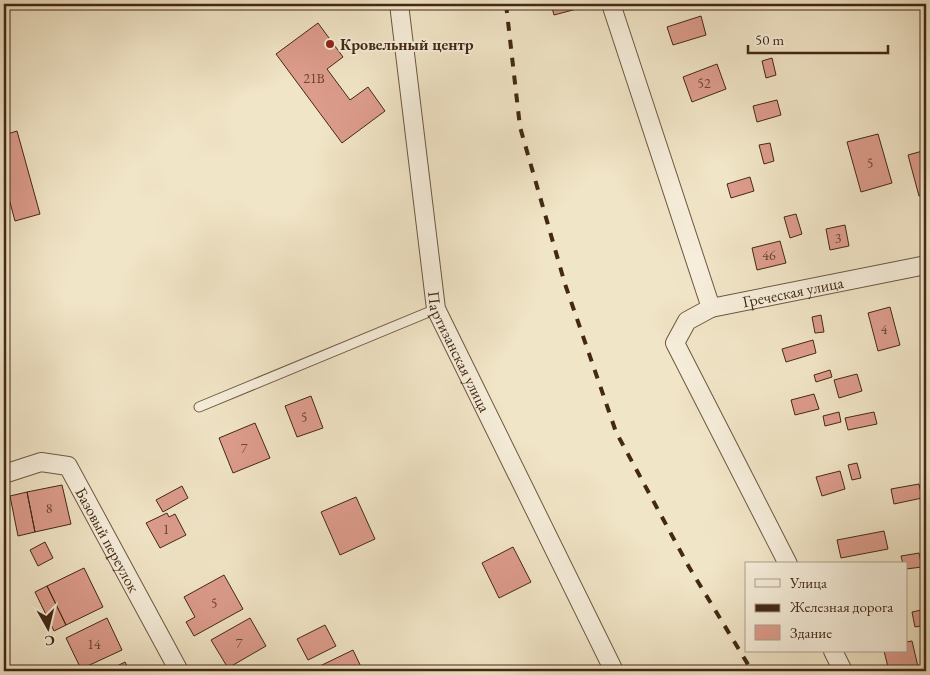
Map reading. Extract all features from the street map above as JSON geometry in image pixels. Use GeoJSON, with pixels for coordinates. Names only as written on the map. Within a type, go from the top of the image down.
{"type":"FeatureCollection","features":[{"type":"Feature","properties":{"kind":"street","name":"Партизанская улица"},"geometry":{"type":"LineString","coordinates":[[399,4],[436,309],[614,671]]}},
{"type":"Feature","properties":{"kind":"street"},"geometry":{"type":"LineString","coordinates":[[611,4],[711,308]]}},
{"type":"Feature","properties":{"kind":"street","name":"Греческая улица"},"geometry":{"type":"LineString","coordinates":[[787,562],[675,343],[687,321],[711,308],[926,265]]}},
{"type":"Feature","properties":{"kind":"street","name":"Базовый переулок"},"geometry":{"type":"LineString","coordinates":[[4,474],[41,462],[68,466],[179,671]]}},
{"type":"Feature","properties":{"kind":"street"},"geometry":{"type":"LineString","coordinates":[[834,652],[843,671]]}},
{"type":"Feature","properties":{"kind":"lane"},"geometry":{"type":"LineString","coordinates":[[199,407],[436,309]]}},
{"type":"Feature","properties":{"kind":"building"},"geometry":{"type":"Polygon","coordinates":[[[551,4],[587,4],[588,6],[554,15],[551,4]]]}},
{"type":"Feature","properties":{"kind":"building"},"geometry":{"type":"Polygon","coordinates":[[[701,16],[706,35],[673,45],[667,27],[701,16]]]}},
{"type":"Feature","properties":{"kind":"building"},"geometry":{"type":"Polygon","coordinates":[[[318,23],[343,57],[327,69],[350,100],[368,87],[385,111],[342,143],[276,54],[318,23]]]}},
{"type":"Feature","properties":{"kind":"building"},"geometry":{"type":"Polygon","coordinates":[[[772,58],[776,75],[766,78],[762,61],[772,58]]]}},
{"type":"Feature","properties":{"kind":"building"},"geometry":{"type":"Polygon","coordinates":[[[717,64],[726,89],[692,102],[683,77],[717,64]]]}},
{"type":"Feature","properties":{"kind":"building"},"geometry":{"type":"Polygon","coordinates":[[[777,100],[781,115],[757,122],[753,106],[777,100]]]}},
{"type":"Feature","properties":{"kind":"building"},"geometry":{"type":"Polygon","coordinates":[[[17,131],[40,214],[15,221],[4,180],[4,135],[17,131]]]}},
{"type":"Feature","properties":{"kind":"building"},"geometry":{"type":"Polygon","coordinates":[[[878,134],[892,183],[861,192],[847,142],[878,134]]]}},
{"type":"Feature","properties":{"kind":"building"},"geometry":{"type":"Polygon","coordinates":[[[770,143],[774,161],[764,164],[759,145],[770,143]]]}},
{"type":"Feature","properties":{"kind":"building"},"geometry":{"type":"Polygon","coordinates":[[[926,150],[926,194],[919,196],[908,155],[926,150]]]}},
{"type":"Feature","properties":{"kind":"building"},"geometry":{"type":"Polygon","coordinates":[[[750,177],[754,191],[731,198],[727,184],[750,177]]]}},
{"type":"Feature","properties":{"kind":"building"},"geometry":{"type":"Polygon","coordinates":[[[796,214],[802,234],[790,238],[784,217],[796,214]]]}},
{"type":"Feature","properties":{"kind":"building"},"geometry":{"type":"Polygon","coordinates":[[[845,225],[849,246],[830,250],[826,229],[845,225]]]}},
{"type":"Feature","properties":{"kind":"building"},"geometry":{"type":"Polygon","coordinates":[[[780,241],[786,263],[757,270],[752,248],[780,241]]]}},
{"type":"Feature","properties":{"kind":"building"},"geometry":{"type":"Polygon","coordinates":[[[890,307],[900,345],[878,351],[868,313],[890,307]]]}},
{"type":"Feature","properties":{"kind":"building"},"geometry":{"type":"Polygon","coordinates":[[[821,315],[824,332],[815,333],[812,317],[821,315]]]}},
{"type":"Feature","properties":{"kind":"building"},"geometry":{"type":"Polygon","coordinates":[[[813,340],[816,353],[786,362],[782,349],[813,340]]]}},
{"type":"Feature","properties":{"kind":"building"},"geometry":{"type":"Polygon","coordinates":[[[830,370],[832,377],[816,382],[814,375],[830,370]]]}},
{"type":"Feature","properties":{"kind":"building"},"geometry":{"type":"Polygon","coordinates":[[[857,374],[862,391],[839,398],[834,380],[857,374]]]}},
{"type":"Feature","properties":{"kind":"building"},"geometry":{"type":"Polygon","coordinates":[[[814,394],[819,409],[795,415],[791,400],[814,394]]]}},
{"type":"Feature","properties":{"kind":"building"},"geometry":{"type":"Polygon","coordinates":[[[311,396],[323,428],[297,437],[285,406],[311,396]]]}},
{"type":"Feature","properties":{"kind":"building"},"geometry":{"type":"Polygon","coordinates":[[[839,412],[841,422],[825,426],[823,416],[839,412]]]}},
{"type":"Feature","properties":{"kind":"building"},"geometry":{"type":"Polygon","coordinates":[[[874,412],[877,424],[848,430],[845,418],[874,412]]]}},
{"type":"Feature","properties":{"kind":"building"},"geometry":{"type":"Polygon","coordinates":[[[255,423],[270,458],[233,473],[219,438],[255,423]]]}},
{"type":"Feature","properties":{"kind":"building"},"geometry":{"type":"Polygon","coordinates":[[[857,463],[861,478],[852,480],[848,465],[857,463]]]}},
{"type":"Feature","properties":{"kind":"building"},"geometry":{"type":"Polygon","coordinates":[[[840,471],[845,489],[822,496],[816,477],[840,471]]]}},
{"type":"Feature","properties":{"kind":"building"},"geometry":{"type":"Polygon","coordinates":[[[919,484],[922,498],[894,504],[891,489],[919,484]]]}},
{"type":"Feature","properties":{"kind":"building"},"geometry":{"type":"Polygon","coordinates":[[[62,485],[71,524],[35,532],[27,492],[62,485]]]}},
{"type":"Feature","properties":{"kind":"building"},"geometry":{"type":"Polygon","coordinates":[[[182,486],[188,498],[163,512],[156,500],[182,486]]]}},
{"type":"Feature","properties":{"kind":"building"},"geometry":{"type":"Polygon","coordinates":[[[27,492],[35,532],[18,536],[10,496],[27,492]]]}},
{"type":"Feature","properties":{"kind":"building"},"geometry":{"type":"Polygon","coordinates":[[[356,497],[375,539],[340,555],[321,512],[356,497]]]}},
{"type":"Feature","properties":{"kind":"building"},"geometry":{"type":"Polygon","coordinates":[[[167,513],[169,517],[175,514],[186,535],[160,548],[146,523],[167,513]]]}},
{"type":"Feature","properties":{"kind":"building"},"geometry":{"type":"Polygon","coordinates":[[[884,531],[888,549],[841,558],[837,540],[884,531]]]}},
{"type":"Feature","properties":{"kind":"building"},"geometry":{"type":"Polygon","coordinates":[[[45,542],[53,558],[38,566],[30,550],[45,542]]]}},
{"type":"Feature","properties":{"kind":"building"},"geometry":{"type":"Polygon","coordinates":[[[513,547],[531,582],[499,598],[482,563],[513,547]]]}},
{"type":"Feature","properties":{"kind":"building"},"geometry":{"type":"Polygon","coordinates":[[[919,553],[922,567],[908,569],[908,562],[902,562],[901,556],[919,553]]]}},
{"type":"Feature","properties":{"kind":"building"},"geometry":{"type":"Polygon","coordinates":[[[84,568],[103,607],[66,625],[47,586],[84,568]]]}},
{"type":"Feature","properties":{"kind":"building"},"geometry":{"type":"Polygon","coordinates":[[[224,575],[243,609],[194,636],[186,622],[195,617],[184,597],[224,575]]]}},
{"type":"Feature","properties":{"kind":"building"},"geometry":{"type":"Polygon","coordinates":[[[47,586],[66,625],[54,631],[35,592],[47,586]]]}},
{"type":"Feature","properties":{"kind":"building"},"geometry":{"type":"Polygon","coordinates":[[[926,609],[926,625],[915,627],[912,612],[926,609]]]}},
{"type":"Feature","properties":{"kind":"building"},"geometry":{"type":"Polygon","coordinates":[[[107,618],[122,650],[81,669],[66,638],[107,618]]]}},
{"type":"Feature","properties":{"kind":"building"},"geometry":{"type":"Polygon","coordinates":[[[250,618],[266,646],[228,668],[211,640],[250,618]]]}},
{"type":"Feature","properties":{"kind":"building"},"geometry":{"type":"Polygon","coordinates":[[[325,625],[336,646],[308,660],[297,639],[325,625]]]}},
{"type":"Feature","properties":{"kind":"building"},"geometry":{"type":"Polygon","coordinates":[[[912,641],[919,671],[889,671],[884,652],[908,652],[908,642],[912,641]]]}},
{"type":"Feature","properties":{"kind":"building"},"geometry":{"type":"Polygon","coordinates":[[[353,650],[363,671],[323,671],[320,666],[353,650]]]}},
{"type":"Feature","properties":{"kind":"building"},"geometry":{"type":"Polygon","coordinates":[[[125,662],[130,671],[107,671],[125,662]]]}},
{"type":"Feature","properties":{"kind":"railway"},"geometry":{"type":"LineString","coordinates":[[506,4],[520,127],[565,284],[616,432],[689,567],[752,671]]}},
{"type":"Feature","properties":{"kind":"place","name":"Кровельный центр"},"geometry":{"type":"Point","coordinates":[330,44]}}]}
